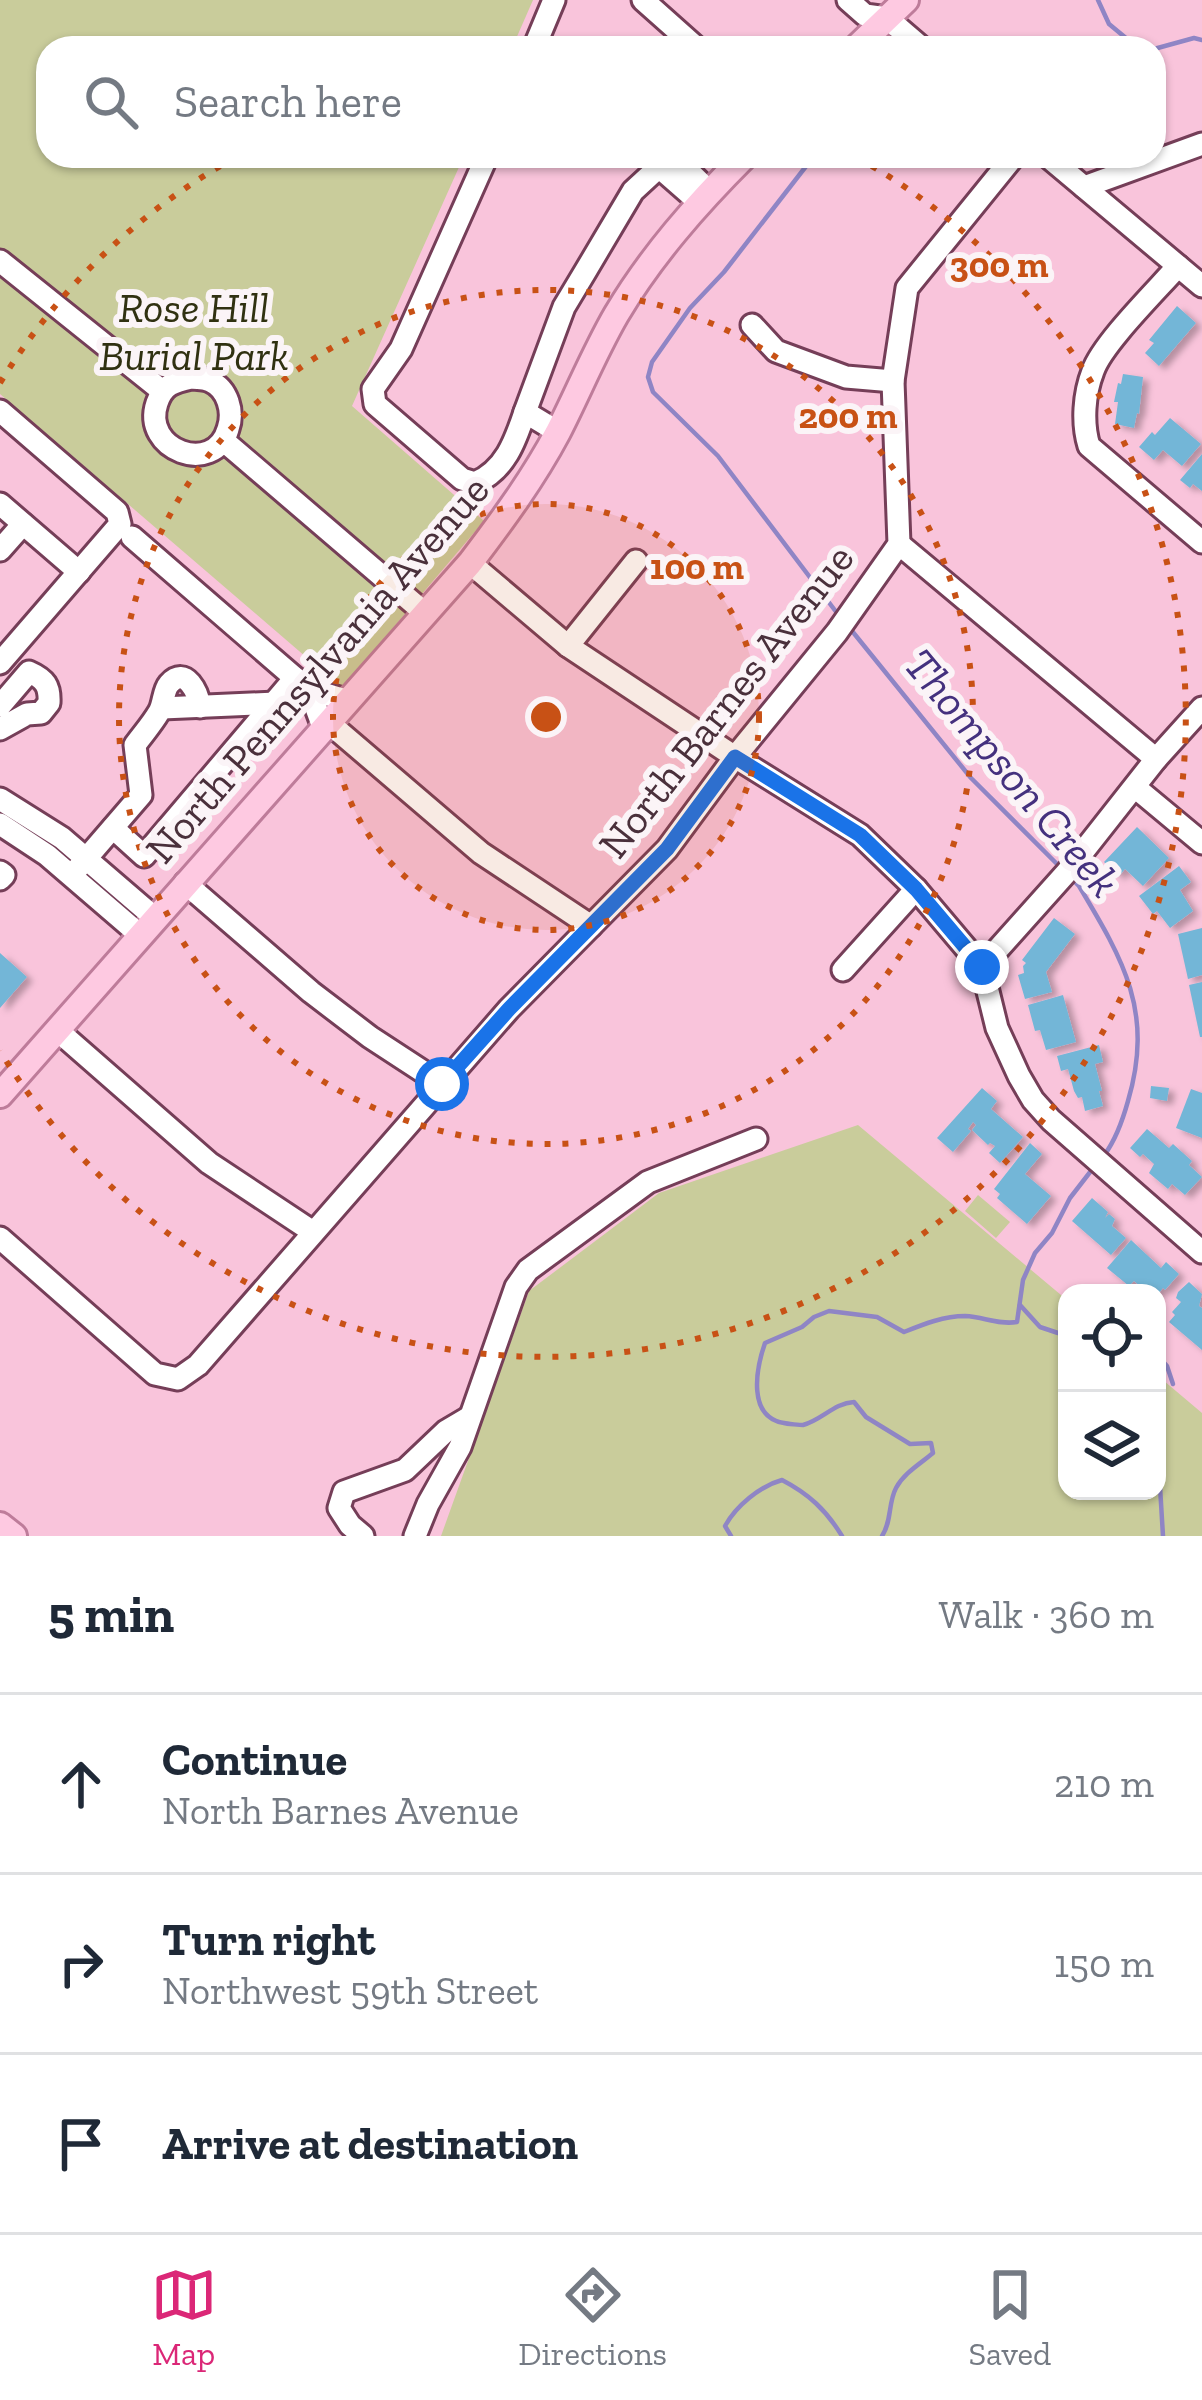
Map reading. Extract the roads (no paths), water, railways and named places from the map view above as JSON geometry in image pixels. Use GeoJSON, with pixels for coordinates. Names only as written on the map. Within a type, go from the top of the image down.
{"type":"FeatureCollection","features":[{"type":"Feature","properties":{"kind":"main road"},"geometry":{"type":"LineString","coordinates":[[865,36],[885,9],[906,0]]}},
{"type":"Feature","properties":{"kind":"main road","name":"North Pennsylvania Avenue"},"geometry":{"type":"LineString","coordinates":[[0,1095],[470,563],[558,432],[618,313],[662,248],[733,168]]}},
{"type":"Feature","properties":{"kind":"main road"},"geometry":{"type":"LineString","coordinates":[[0,1525],[14,1536]]}},
{"type":"Feature","properties":{"kind":"street"},"geometry":{"type":"LineString","coordinates":[[538,36],[554,0]]}},
{"type":"Feature","properties":{"kind":"street"},"geometry":{"type":"LineString","coordinates":[[643,0],[684,36]]}},
{"type":"Feature","properties":{"kind":"street"},"geometry":{"type":"LineString","coordinates":[[848,0],[866,15],[885,9],[911,36]]}},
{"type":"Feature","properties":{"kind":"street"},"geometry":{"type":"LineString","coordinates":[[1166,157],[1202,144]]}},
{"type":"Feature","properties":{"kind":"street"},"geometry":{"type":"LineString","coordinates":[[482,168],[401,349],[373,389],[376,404],[386,414],[462,479],[475,483],[492,476],[514,444],[564,307],[633,191],[660,168]]}},
{"type":"Feature","properties":{"kind":"street"},"geometry":{"type":"LineString","coordinates":[[677,168],[704,197]]}},
{"type":"Feature","properties":{"kind":"street","name":"North Barnes Avenue"},"geometry":{"type":"LineString","coordinates":[[0,1238],[155,1374],[178,1379],[198,1364],[509,1009],[667,849],[837,632],[898,544],[893,381],[907,288],[1004,168]]}},
{"type":"Feature","properties":{"kind":"street"},"geometry":{"type":"LineString","coordinates":[[1061,168],[1202,286]]}},
{"type":"Feature","properties":{"kind":"street"},"geometry":{"type":"LineString","coordinates":[[1084,187],[1136,168]]}},
{"type":"Feature","properties":{"kind":"street"},"geometry":{"type":"LineString","coordinates":[[0,260],[161,390]]}},
{"type":"Feature","properties":{"kind":"street"},"geometry":{"type":"LineString","coordinates":[[1178,266],[1102,353],[1093,370],[1083,426],[1089,446],[1202,542]]}},
{"type":"Feature","properties":{"kind":"street"},"geometry":{"type":"LineString","coordinates":[[752,325],[776,351],[846,377],[893,381]]}},
{"type":"Feature","properties":{"kind":"street"},"geometry":{"type":"LineString","coordinates":[[191,378],[210,381],[231,409],[224,441],[213,451],[196,455],[181,454],[168,446],[156,429],[154,413],[161,390],[191,378]]}},
{"type":"Feature","properties":{"kind":"street"},"geometry":{"type":"LineString","coordinates":[[0,411],[117,512],[120,524],[0,663]]}},
{"type":"Feature","properties":{"kind":"street"},"geometry":{"type":"LineString","coordinates":[[525,412],[558,432]]}},
{"type":"Feature","properties":{"kind":"street"},"geometry":{"type":"LineString","coordinates":[[224,441],[426,614]]}},
{"type":"Feature","properties":{"kind":"street"},"geometry":{"type":"LineString","coordinates":[[0,504],[79,572]]}},
{"type":"Feature","properties":{"kind":"street"},"geometry":{"type":"LineString","coordinates":[[0,550],[23,524]]}},
{"type":"Feature","properties":{"kind":"street"},"geometry":{"type":"LineString","coordinates":[[132,537],[302,684],[327,726],[481,853],[590,926]]}},
{"type":"Feature","properties":{"kind":"street"},"geometry":{"type":"LineString","coordinates":[[898,544],[1156,759]]}},
{"type":"Feature","properties":{"kind":"street"},"geometry":{"type":"LineString","coordinates":[[568,646],[636,561]]}},
{"type":"Feature","properties":{"kind":"street"},"geometry":{"type":"LineString","coordinates":[[470,563],[568,646],[860,835],[916,889],[982,967],[998,1028],[1033,1100],[1108,1170],[1197,1238]]}},
{"type":"Feature","properties":{"kind":"street"},"geometry":{"type":"LineString","coordinates":[[0,706],[29,672],[42,678],[50,690],[49,703],[40,713],[27,714],[0,729]]}},
{"type":"Feature","properties":{"kind":"street"},"geometry":{"type":"LineString","coordinates":[[302,684],[349,701]]}},
{"type":"Feature","properties":{"kind":"street"},"geometry":{"type":"LineString","coordinates":[[112,827],[144,856],[276,703],[302,684]]}},
{"type":"Feature","properties":{"kind":"street"},"geometry":{"type":"LineString","coordinates":[[79,867],[141,794],[135,745],[162,708],[276,703]]}},
{"type":"Feature","properties":{"kind":"street"},"geometry":{"type":"LineString","coordinates":[[982,967],[1202,708]]}},
{"type":"Feature","properties":{"kind":"street"},"geometry":{"type":"LineString","coordinates":[[1136,788],[1202,843]]}},
{"type":"Feature","properties":{"kind":"street"},"geometry":{"type":"LineString","coordinates":[[0,799],[62,838],[79,867],[147,926]]}},
{"type":"Feature","properties":{"kind":"street"},"geometry":{"type":"LineString","coordinates":[[0,824],[47,854],[79,867]]}},
{"type":"Feature","properties":{"kind":"street"},"geometry":{"type":"LineString","coordinates":[[185,883],[311,992],[442,1084]]}},
{"type":"Feature","properties":{"kind":"street"},"geometry":{"type":"LineString","coordinates":[[843,970],[916,889]]}},
{"type":"Feature","properties":{"kind":"street"},"geometry":{"type":"LineString","coordinates":[[57,1030],[209,1163],[313,1232]]}},
{"type":"Feature","properties":{"kind":"street"},"geometry":{"type":"LineString","coordinates":[[416,1536],[460,1447],[516,1287],[528,1270],[648,1182],[756,1139]]}},
{"type":"Feature","properties":{"kind":"street"},"geometry":{"type":"LineString","coordinates":[[363,1536],[339,1508],[344,1492],[405,1470],[446,1431],[468,1418]]}},
{"type":"Feature","properties":{"kind":"waterway"},"geometry":{"type":"LineString","coordinates":[[1098,0],[1109,24],[1124,36]]}},
{"type":"Feature","properties":{"kind":"waterway"},"geometry":{"type":"LineString","coordinates":[[1166,46],[1202,40]]}},
{"type":"Feature","properties":{"kind":"waterway","name":"Thompson Creek"},"geometry":{"type":"LineString","coordinates":[[805,168],[690,308],[652,362],[648,377],[653,392],[718,456],[840,617]]}},
{"type":"Feature","properties":{"kind":"waterway","name":"Thompson Creek"},"geometry":{"type":"LineString","coordinates":[[848,626],[971,778],[1062,869]]}},
{"type":"Feature","properties":{"kind":"waterway","name":"Thompson Creek"},"geometry":{"type":"LineString","coordinates":[[1070,877],[1109,939],[1136,1014],[1138,1040],[1128,1101],[1105,1154]]}},
{"type":"Feature","properties":{"kind":"waterway","name":"Thompson Creek"},"geometry":{"type":"LineString","coordinates":[[882,1536],[896,1488],[933,1453],[931,1443],[910,1444],[866,1417],[854,1402],[803,1425],[772,1419],[764,1412],[757,1390],[765,1343],[829,1311],[877,1317],[904,1332],[957,1316],[1017,1322],[1023,1280],[1035,1253],[1094,1167]]}},
{"type":"Feature","properties":{"kind":"waterway"},"geometry":{"type":"LineString","coordinates":[[1020,1305],[1040,1327],[1058,1333]]}},
{"type":"Feature","properties":{"kind":"waterway"},"geometry":{"type":"LineString","coordinates":[[1166,1365],[1173,1384]]}},
{"type":"Feature","properties":{"kind":"waterway","name":"Thompson Creek"},"geometry":{"type":"LineString","coordinates":[[731,1536],[725,1526],[735,1511],[757,1492],[782,1480],[816,1504],[842,1536]]}},
{"type":"Feature","properties":{"kind":"waterway"},"geometry":{"type":"LineString","coordinates":[[1161,1500],[1163,1536]]}},
{"type":"Feature","properties":{"kind":"park label","name":"Rose Hill Burial Park"},"geometry":{"type":"Point","coordinates":[194,331]}}]}
